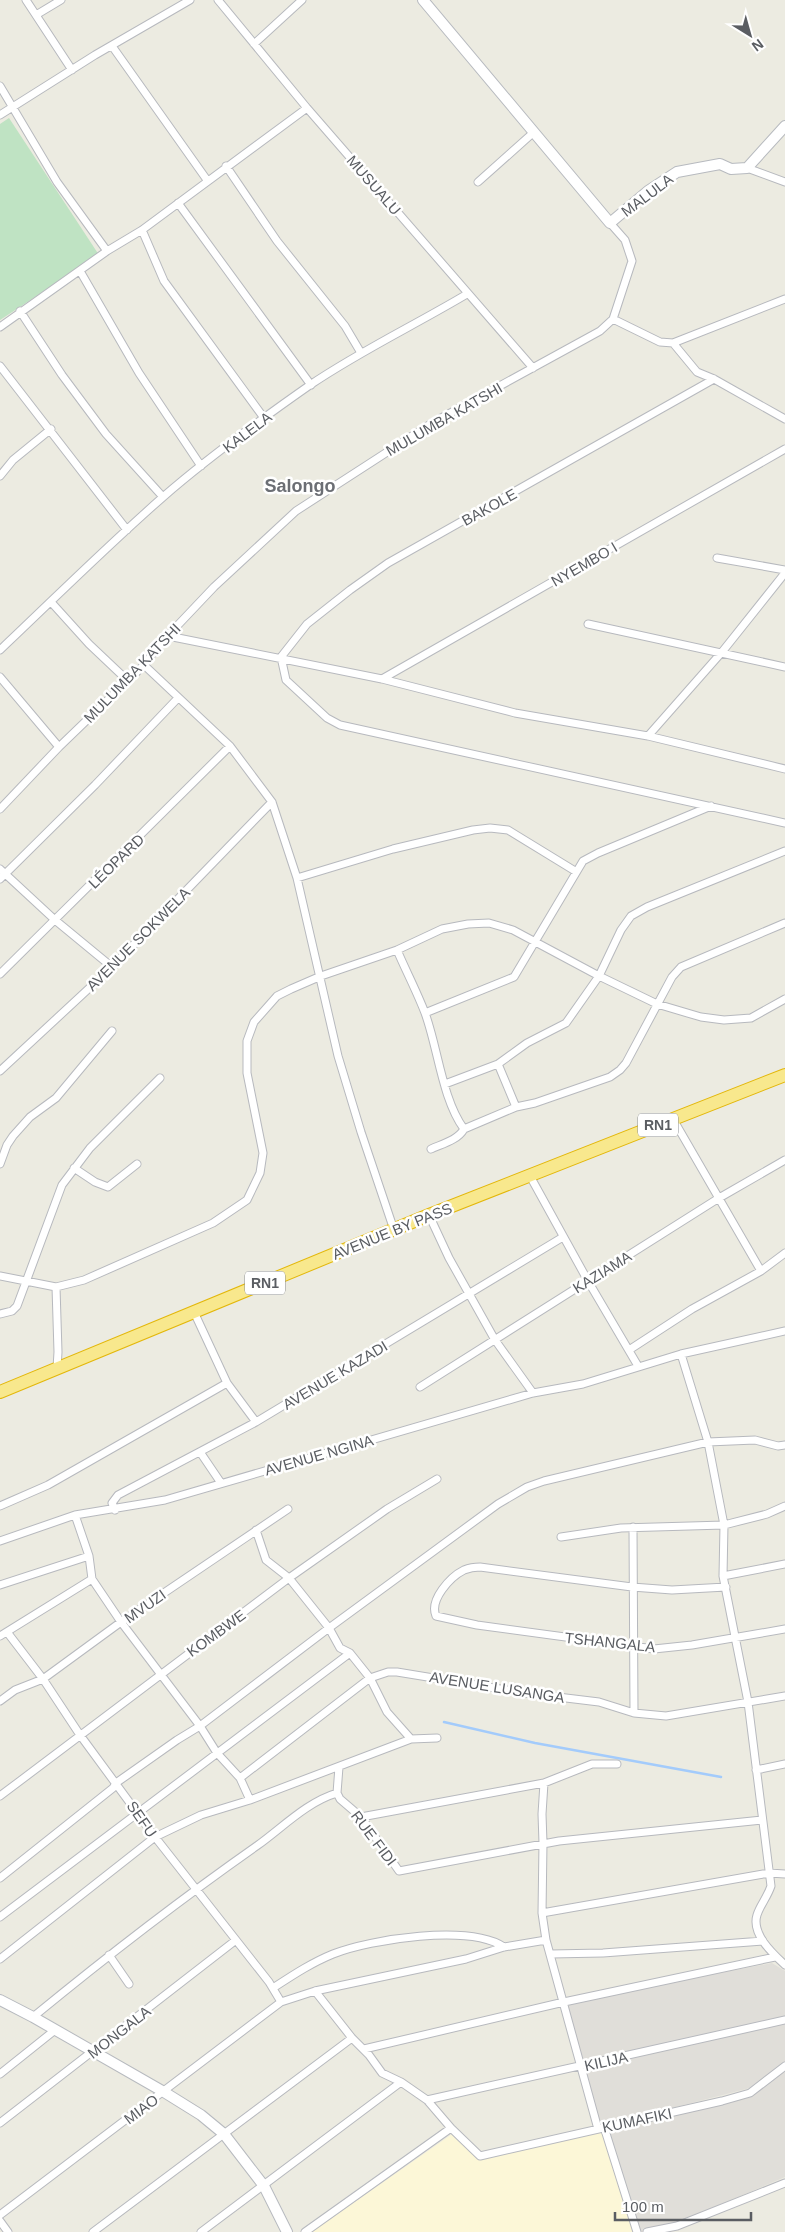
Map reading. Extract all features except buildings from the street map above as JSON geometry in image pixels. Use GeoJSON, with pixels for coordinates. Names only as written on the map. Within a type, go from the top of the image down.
{"type":"FeatureCollection","features":[{"type":"Feature","properties":{"kind":"highway","name":"AVENUE BY PASS"},"geometry":{"type":"LineString","coordinates":[[0,1392],[394,1230],[785,1075]]}},
{"type":"Feature","properties":{"kind":"street"},"geometry":{"type":"LineString","coordinates":[[26,0],[72,70]]}},
{"type":"Feature","properties":{"kind":"street"},"geometry":{"type":"LineString","coordinates":[[36,15],[61,0]]}},
{"type":"Feature","properties":{"kind":"street"},"geometry":{"type":"LineString","coordinates":[[0,115],[190,0]]}},
{"type":"Feature","properties":{"kind":"street","name":"MUSUALU"},"geometry":{"type":"LineString","coordinates":[[218,0],[306,108],[533,368]]}},
{"type":"Feature","properties":{"kind":"street"},"geometry":{"type":"LineString","coordinates":[[254,44],[302,0]]}},
{"type":"Feature","properties":{"kind":"street"},"geometry":{"type":"LineString","coordinates":[[423,0],[625,240],[632,261],[613,319],[660,342],[673,343],[785,299]]}},
{"type":"Feature","properties":{"kind":"street"},"geometry":{"type":"LineString","coordinates":[[112,46],[207,180]]}},
{"type":"Feature","properties":{"kind":"street"},"geometry":{"type":"LineString","coordinates":[[0,86],[57,182],[107,251]]}},
{"type":"Feature","properties":{"kind":"street"},"geometry":{"type":"LineString","coordinates":[[0,327],[107,251],[142,230],[306,108]]}},
{"type":"Feature","properties":{"kind":"street"},"geometry":{"type":"LineString","coordinates":[[785,126],[747,168],[785,182]]}},
{"type":"Feature","properties":{"kind":"street"},"geometry":{"type":"LineString","coordinates":[[478,182],[534,132]]}},
{"type":"Feature","properties":{"kind":"street","name":"MALULA"},"geometry":{"type":"LineString","coordinates":[[610,223],[648,191],[677,172],[720,164],[731,169],[747,168]]}},
{"type":"Feature","properties":{"kind":"street"},"geometry":{"type":"LineString","coordinates":[[226,166],[277,241],[345,326],[361,353]]}},
{"type":"Feature","properties":{"kind":"street"},"geometry":{"type":"LineString","coordinates":[[178,203],[310,385]]}},
{"type":"Feature","properties":{"kind":"street"},"geometry":{"type":"LineString","coordinates":[[142,230],[164,282],[264,418]]}},
{"type":"Feature","properties":{"kind":"street"},"geometry":{"type":"LineString","coordinates":[[80,271],[139,373],[201,466]]}},
{"type":"Feature","properties":{"kind":"street","name":"KALELA"},"geometry":{"type":"LineString","coordinates":[[0,650],[163,497],[201,466],[310,385],[361,353],[415,325],[467,294]]}},
{"type":"Feature","properties":{"kind":"street"},"geometry":{"type":"LineString","coordinates":[[20,312],[62,375],[106,434],[163,497]]}},
{"type":"Feature","properties":{"kind":"street","name":"MULUMBA KATSHI"},"geometry":{"type":"LineString","coordinates":[[0,809],[59,747],[144,665],[168,636],[214,587],[296,511],[432,422],[600,331],[613,319]]}},
{"type":"Feature","properties":{"kind":"street"},"geometry":{"type":"LineString","coordinates":[[673,343],[697,372],[714,379],[785,419]]}},
{"type":"Feature","properties":{"kind":"street"},"geometry":{"type":"LineString","coordinates":[[0,366],[51,429],[127,530]]}},
{"type":"Feature","properties":{"kind":"street","name":"BAKOLE"},"geometry":{"type":"LineString","coordinates":[[281,658],[307,624],[388,563],[714,379]]}},
{"type":"Feature","properties":{"kind":"street"},"geometry":{"type":"LineString","coordinates":[[0,476],[12,460],[51,429]]}},
{"type":"Feature","properties":{"kind":"street","name":"NYEMBO I"},"geometry":{"type":"LineString","coordinates":[[382,679],[785,448]]}},
{"type":"Feature","properties":{"kind":"street"},"geometry":{"type":"LineString","coordinates":[[648,736],[722,652],[785,571],[717,558]]}},
{"type":"Feature","properties":{"kind":"street"},"geometry":{"type":"LineString","coordinates":[[51,602],[89,644],[127,680]]}},
{"type":"Feature","properties":{"kind":"street"},"geometry":{"type":"LineString","coordinates":[[588,624],[785,667]]}},
{"type":"Feature","properties":{"kind":"street"},"geometry":{"type":"LineString","coordinates":[[168,636],[382,679],[515,713],[648,736],[785,769]]}},
{"type":"Feature","properties":{"kind":"street"},"geometry":{"type":"LineString","coordinates":[[281,658],[286,680],[327,718],[340,725],[785,823]]}},
{"type":"Feature","properties":{"kind":"street"},"geometry":{"type":"LineString","coordinates":[[144,665],[230,746],[272,802],[297,878],[338,1056],[394,1230]]}},
{"type":"Feature","properties":{"kind":"street"},"geometry":{"type":"LineString","coordinates":[[0,677],[59,747]]}},
{"type":"Feature","properties":{"kind":"street"},"geometry":{"type":"LineString","coordinates":[[112,967],[2,874],[95,785],[178,698]]}},
{"type":"Feature","properties":{"kind":"street","name":"LÉOPARD"},"geometry":{"type":"LineString","coordinates":[[0,974],[230,746]]}},
{"type":"Feature","properties":{"kind":"street","name":"AVENUE SOKWELA"},"geometry":{"type":"LineString","coordinates":[[0,1071],[112,967],[272,802]]}},
{"type":"Feature","properties":{"kind":"street"},"geometry":{"type":"LineString","coordinates":[[425,1013],[508,982],[519,972],[575,871],[583,861],[598,852],[712,806]]}},
{"type":"Feature","properties":{"kind":"street"},"geometry":{"type":"LineString","coordinates":[[297,878],[393,849],[490,828],[508,830],[575,871]]}},
{"type":"Feature","properties":{"kind":"street"},"geometry":{"type":"LineString","coordinates":[[445,1084],[498,1064],[527,1043],[566,1023],[599,976],[621,930],[631,916],[647,907],[785,851]]}},
{"type":"Feature","properties":{"kind":"street"},"geometry":{"type":"LineString","coordinates":[[0,1276],[56,1287],[84,1280],[213,1223],[247,1200],[260,1173],[263,1153],[247,1073],[247,1041],[254,1022],[277,996],[321,976],[397,950],[442,929],[468,924],[489,923],[513,930],[599,976],[658,1004],[701,1018],[724,1020],[751,1018],[785,999]]}},
{"type":"Feature","properties":{"kind":"street"},"geometry":{"type":"LineString","coordinates":[[432,1149],[462,1134],[464,1129],[516,1107],[535,1103],[610,1077],[626,1063],[672,977],[681,967],[785,923]]}},
{"type":"Feature","properties":{"kind":"street"},"geometry":{"type":"LineString","coordinates":[[397,950],[425,1013],[445,1084],[464,1129]]}},
{"type":"Feature","properties":{"kind":"street"},"geometry":{"type":"LineString","coordinates":[[0,1164],[13,1136],[30,1117],[56,1098],[112,1031]]}},
{"type":"Feature","properties":{"kind":"street"},"geometry":{"type":"LineString","coordinates":[[498,1064],[516,1107]]}},
{"type":"Feature","properties":{"kind":"street"},"geometry":{"type":"LineString","coordinates":[[0,1314],[12,1311],[17,1306],[54,1202],[62,1185],[90,1148],[160,1078]]}},
{"type":"Feature","properties":{"kind":"street"},"geometry":{"type":"LineString","coordinates":[[673,1119],[761,1271]]}},
{"type":"Feature","properties":{"kind":"street","name":"KAZIAMA"},"geometry":{"type":"LineString","coordinates":[[420,1387],[719,1198],[785,1160]]}},
{"type":"Feature","properties":{"kind":"street"},"geometry":{"type":"LineString","coordinates":[[74,1168],[95,1182],[108,1187],[137,1164]]}},
{"type":"Feature","properties":{"kind":"street"},"geometry":{"type":"LineString","coordinates":[[530,1176],[638,1366]]}},
{"type":"Feature","properties":{"kind":"street"},"geometry":{"type":"LineString","coordinates":[[429,1216],[468,1294],[495,1340],[533,1393]]}},
{"type":"Feature","properties":{"kind":"street","name":"AVENUE KAZADI"},"geometry":{"type":"LineString","coordinates":[[115,1510],[112,1503],[118,1495],[256,1422],[563,1237]]}},
{"type":"Feature","properties":{"kind":"street"},"geometry":{"type":"LineString","coordinates":[[629,1350],[692,1309],[761,1271],[785,1254]]}},
{"type":"Feature","properties":{"kind":"street"},"geometry":{"type":"LineString","coordinates":[[56,1287],[57,1368]]}},
{"type":"Feature","properties":{"kind":"street"},"geometry":{"type":"LineString","coordinates":[[194,1312],[227,1383],[256,1422]]}},
{"type":"Feature","properties":{"kind":"street","name":"AVENUE NGINA"},"geometry":{"type":"LineString","coordinates":[[0,1541],[74,1516],[165,1500],[533,1393],[583,1384],[681,1354],[785,1331]]}},
{"type":"Feature","properties":{"kind":"street"},"geometry":{"type":"LineString","coordinates":[[681,1354],[708,1442],[724,1525],[724,1576],[734,1637],[748,1702],[770,1886],[768,1896],[756,1918],[757,1929],[775,1957],[785,1965]]}},
{"type":"Feature","properties":{"kind":"street"},"geometry":{"type":"LineString","coordinates":[[0,1506],[48,1485],[227,1383]]}},
{"type":"Feature","properties":{"kind":"street"},"geometry":{"type":"LineString","coordinates":[[0,1878],[113,1788],[116,1783],[176,1740],[200,1726],[329,1628],[498,1504],[527,1487],[597,1468],[708,1442],[755,1440],[778,1446],[785,1445]]}},
{"type":"Feature","properties":{"kind":"street"},"geometry":{"type":"LineString","coordinates":[[200,1452],[221,1483]]}},
{"type":"Feature","properties":{"kind":"street","name":"KOMBWE"},"geometry":{"type":"LineString","coordinates":[[0,1796],[289,1578],[387,1508],[438,1479]]}},
{"type":"Feature","properties":{"kind":"street"},"geometry":{"type":"LineString","coordinates":[[561,1537],[633,1527],[724,1525],[766,1514],[785,1506]]}},
{"type":"Feature","properties":{"kind":"street","name":"MVUZI"},"geometry":{"type":"LineString","coordinates":[[0,1701],[16,1690],[43,1679],[121,1622],[288,1509]]}},
{"type":"Feature","properties":{"kind":"street"},"geometry":{"type":"LineString","coordinates":[[74,1516],[89,1556],[92,1579],[121,1622],[200,1726],[217,1753],[240,1778],[250,1800]]}},
{"type":"Feature","properties":{"kind":"street"},"geometry":{"type":"LineString","coordinates":[[633,1527],[634,1713]]}},
{"type":"Feature","properties":{"kind":"street"},"geometry":{"type":"LineString","coordinates":[[256,1530],[266,1560],[289,1578],[329,1628],[340,1648],[350,1653],[370,1678],[387,1712],[411,1739]]}},
{"type":"Feature","properties":{"kind":"street"},"geometry":{"type":"LineString","coordinates":[[0,1585],[89,1556]]}},
{"type":"Feature","properties":{"kind":"street"},"geometry":{"type":"LineString","coordinates":[[724,1576],[785,1564]]}},
{"type":"Feature","properties":{"kind":"street","name":"TSHANGALA"},"geometry":{"type":"LineString","coordinates":[[632,1587],[480,1566],[466,1569],[448,1584],[439,1596],[435,1606],[436,1616],[477,1625],[654,1648],[692,1645],[785,1628]]}},
{"type":"Feature","properties":{"kind":"street"},"geometry":{"type":"LineString","coordinates":[[0,1636],[92,1579]]}},
{"type":"Feature","properties":{"kind":"street"},"geometry":{"type":"LineString","coordinates":[[632,1587],[672,1590],[726,1587]]}},
{"type":"Feature","properties":{"kind":"street","name":"SEFU"},"geometry":{"type":"LineString","coordinates":[[7,1632],[43,1679],[80,1735],[155,1837],[273,1988],[281,2002]]}},
{"type":"Feature","properties":{"kind":"street"},"geometry":{"type":"LineString","coordinates":[[0,1918],[350,1653]]}},
{"type":"Feature","properties":{"kind":"street","name":"AVENUE LUSANGA"},"geometry":{"type":"LineString","coordinates":[[240,1778],[370,1678],[388,1672],[525,1693],[600,1702],[634,1713],[666,1716],[785,1696]]}},
{"type":"Feature","properties":{"kind":"street"},"geometry":{"type":"LineString","coordinates":[[0,1959],[155,1837],[201,1815],[250,1800],[411,1739],[437,1738]]}},
{"type":"Feature","properties":{"kind":"street"},"geometry":{"type":"LineString","coordinates":[[361,1817],[544,1783],[588,1765],[618,1764]]}},
{"type":"Feature","properties":{"kind":"street"},"geometry":{"type":"LineString","coordinates":[[756,1770],[785,1764]]}},
{"type":"Feature","properties":{"kind":"street"},"geometry":{"type":"LineString","coordinates":[[33,2017],[109,1955],[318,1800],[337,1793],[339,1767]]}},
{"type":"Feature","properties":{"kind":"street"},"geometry":{"type":"LineString","coordinates":[[544,1783],[542,1814],[542,1913],[546,1940],[564,2002],[579,2067],[637,2232]]}},
{"type":"Feature","properties":{"kind":"street","name":"RUE FIDI"},"geometry":{"type":"LineString","coordinates":[[337,1793],[340,1799],[361,1817],[399,1871],[543,1844],[762,1820]]}},
{"type":"Feature","properties":{"kind":"street"},"geometry":{"type":"LineString","coordinates":[[542,1913],[769,1873],[785,1874]]}},
{"type":"Feature","properties":{"kind":"street"},"geometry":{"type":"LineString","coordinates":[[273,1988],[313,1962],[335,1953],[370,1943],[452,1935],[493,1940],[504,1947]]}},
{"type":"Feature","properties":{"kind":"street","name":"MONGALA"},"geometry":{"type":"LineString","coordinates":[[0,2123],[236,1940]]}},
{"type":"Feature","properties":{"kind":"street","name":"MIAO"},"geometry":{"type":"LineString","coordinates":[[0,2215],[281,2002],[314,1991],[466,1959],[504,1947],[546,1940]]}},
{"type":"Feature","properties":{"kind":"street"},"geometry":{"type":"LineString","coordinates":[[551,1954],[603,1953],[763,1940]]}},
{"type":"Feature","properties":{"kind":"street"},"geometry":{"type":"LineString","coordinates":[[109,1955],[129,1984]]}},
{"type":"Feature","properties":{"kind":"street"},"geometry":{"type":"LineString","coordinates":[[364,2049],[564,2002],[775,1957]]}},
{"type":"Feature","properties":{"kind":"street"},"geometry":{"type":"LineString","coordinates":[[305,2232],[451,2128],[426,2100],[401,2082],[382,2073],[314,1991]]}},
{"type":"Feature","properties":{"kind":"street"},"geometry":{"type":"LineString","coordinates":[[0,2000],[33,2017],[201,2115],[224,2134],[264,2186],[287,2232]]}},
{"type":"Feature","properties":{"kind":"street","name":"KILIJA"},"geometry":{"type":"LineString","coordinates":[[426,2100],[785,2020]]}},
{"type":"Feature","properties":{"kind":"street"},"geometry":{"type":"LineString","coordinates":[[0,2074],[55,2030]]}},
{"type":"Feature","properties":{"kind":"street"},"geometry":{"type":"LineString","coordinates":[[92,2232],[352,2038]]}},
{"type":"Feature","properties":{"kind":"street","name":"KUMAFIKI"},"geometry":{"type":"LineString","coordinates":[[451,2128],[480,2156],[750,2093],[785,2066]]}},
{"type":"Feature","properties":{"kind":"street"},"geometry":{"type":"LineString","coordinates":[[201,2232],[401,2082]]}},
{"type":"Feature","properties":{"kind":"street"},"geometry":{"type":"LineString","coordinates":[[648,2232],[678,2229],[785,2183]]}},
{"type":"Feature","properties":{"kind":"street"},"geometry":{"type":"LineString","coordinates":[[0,2221],[8,2232]]}},
{"type":"Feature","properties":{"kind":"shaded area"},"geometry":{"type":"Polygon","coordinates":[[[772,1963],[785,1971],[785,2018],[580,2064],[565,2003],[772,1963]]]}},
{"type":"Feature","properties":{"kind":"shaded area"},"geometry":{"type":"Polygon","coordinates":[[[785,2023],[785,2063],[754,2087],[601,2126],[581,2068],[785,2023]]]}},
{"type":"Feature","properties":{"kind":"shaded area"},"geometry":{"type":"Polygon","coordinates":[[[785,2069],[785,2177],[670,2226],[639,2232],[608,2129],[750,2095],[785,2069]]]}},
{"type":"Feature","properties":{"kind":"shaded area"},"geometry":{"type":"Polygon","coordinates":[[[604,2127],[637,2232],[312,2232],[455,2132],[481,2156],[604,2127]]]}},
{"type":"Feature","properties":{"kind":"green space"},"geometry":{"type":"Polygon","coordinates":[[[9,118],[99,255],[0,320],[0,124],[9,118]]]}},
{"type":"Feature","properties":{"kind":"waterway"},"geometry":{"type":"LineString","coordinates":[[444,1722],[535,1743],[721,1777]]}},
{"type":"Feature","properties":{"kind":"district","name":"Salongo"},"geometry":{"type":"Point","coordinates":[300,486]}}]}
